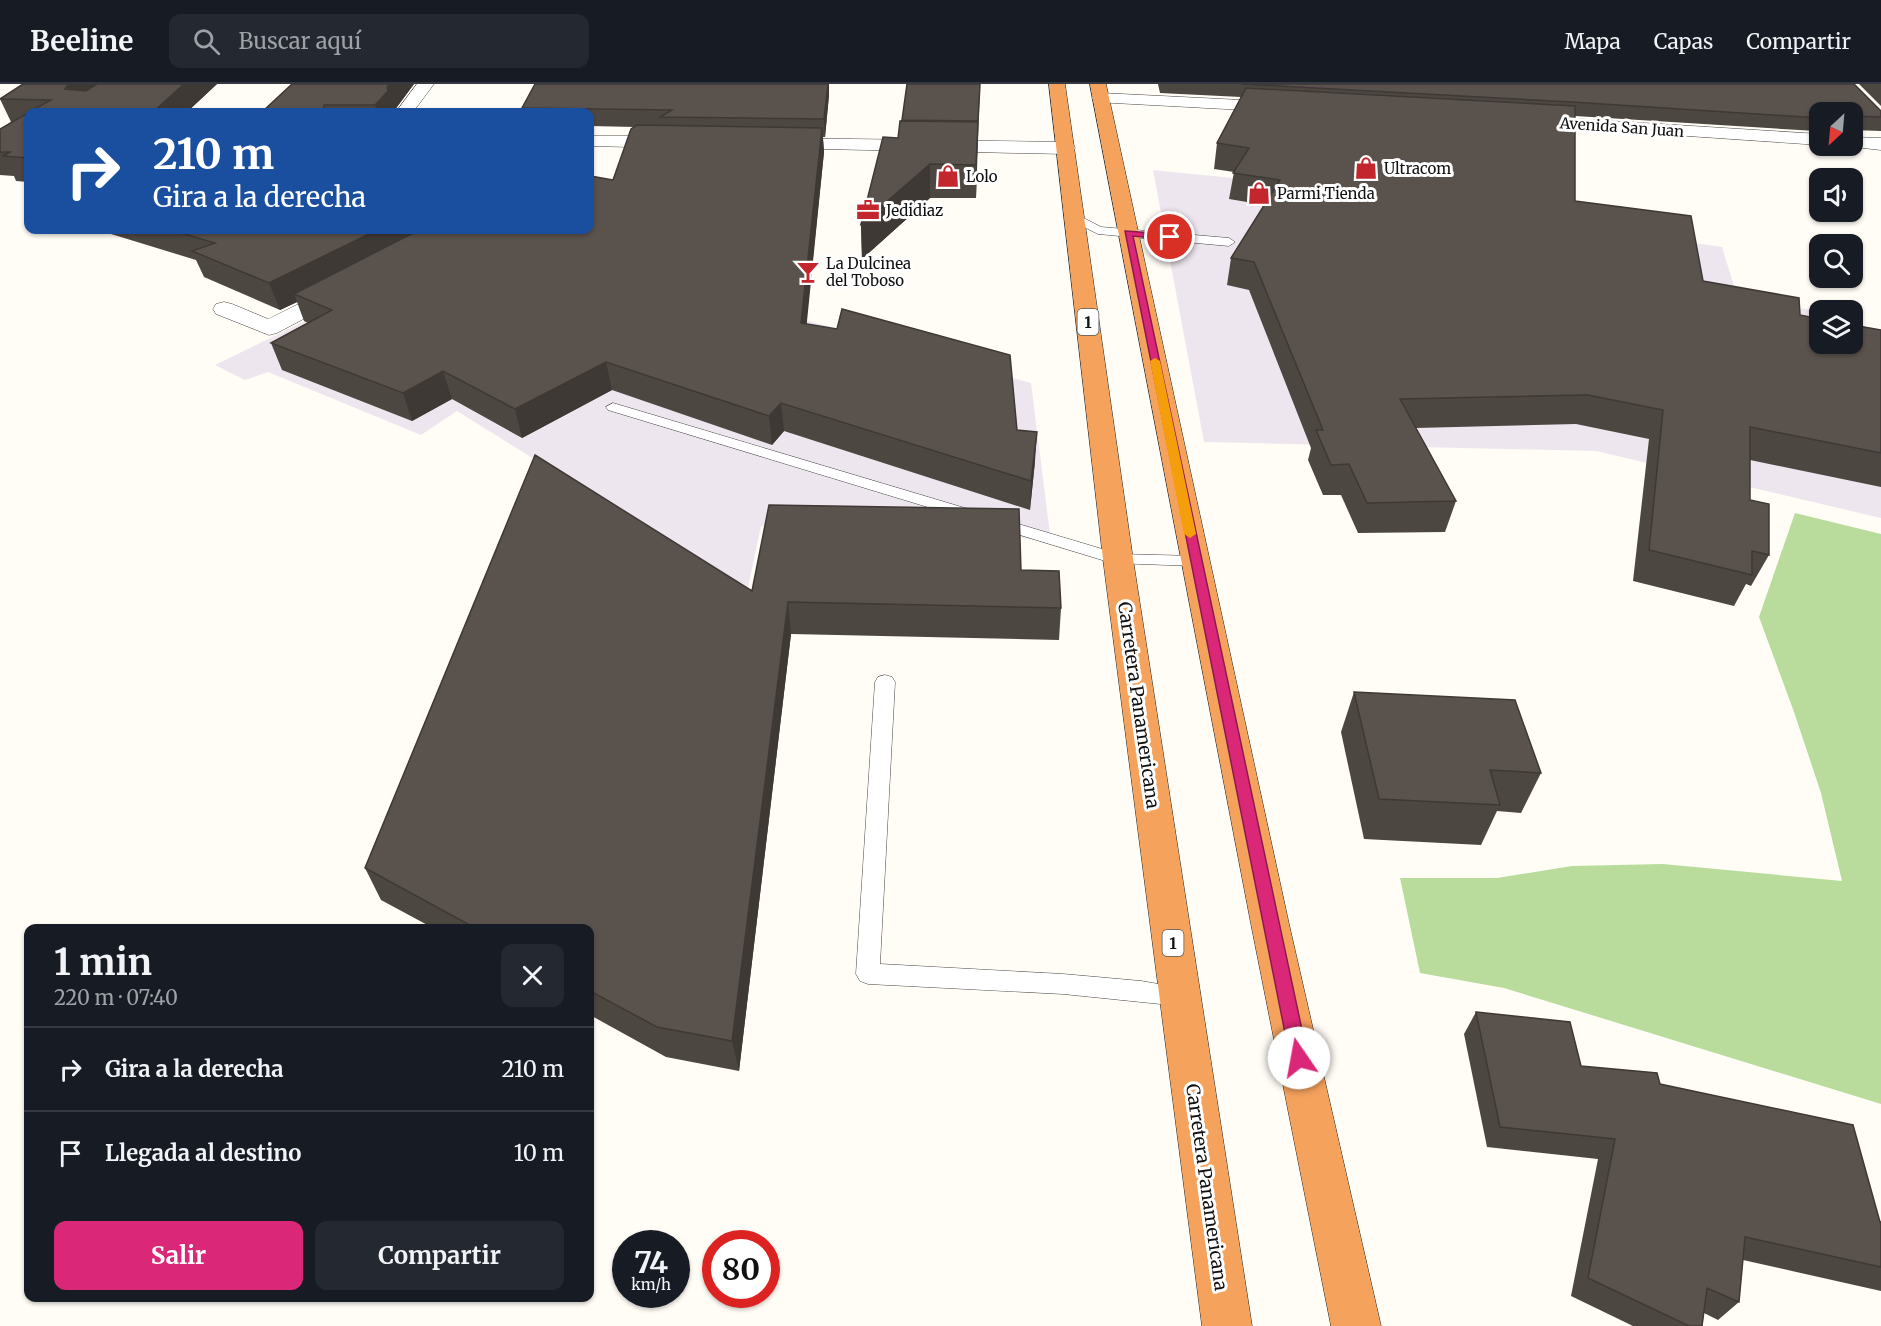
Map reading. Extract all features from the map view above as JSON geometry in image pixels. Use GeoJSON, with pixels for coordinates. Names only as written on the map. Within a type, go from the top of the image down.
{"type":"FeatureCollection","features":[{"type":"Feature","properties":{"kind":"highway","name":"Carretera Panamericana"},"geometry":{"type":"LineString","coordinates":[[1058,84],[1118,559],[1227,1326]]}},
{"type":"Feature","properties":{"kind":"highway"},"geometry":{"type":"LineString","coordinates":[[1098,88],[1356,1326]]}},
{"type":"Feature","properties":{"kind":"street"},"geometry":{"type":"LineString","coordinates":[[407,108],[426,84]]}},
{"type":"Feature","properties":{"kind":"street"},"geometry":{"type":"LineString","coordinates":[[1098,88],[1297,108]]}},
{"type":"Feature","properties":{"kind":"street","name":"Avenida San Juan"},"geometry":{"type":"LineString","coordinates":[[1510,120],[1809,139]]}},
{"type":"Feature","properties":{"kind":"street"},"geometry":{"type":"LineString","coordinates":[[594,141],[691,143]]}},
{"type":"Feature","properties":{"kind":"street"},"geometry":{"type":"LineString","coordinates":[[594,156],[620,142]]}},
{"type":"Feature","properties":{"kind":"street"},"geometry":{"type":"LineString","coordinates":[[1863,143],[1881,144]]}},
{"type":"Feature","properties":{"kind":"street"},"geometry":{"type":"LineString","coordinates":[[762,144],[1066,148]]}},
{"type":"Feature","properties":{"kind":"street"},"geometry":{"type":"LineString","coordinates":[[224,309],[269,328],[362,279]]}},
{"type":"Feature","properties":{"kind":"lane"},"geometry":{"type":"LineString","coordinates":[[1076,218],[1098,230],[1229,242]]}},
{"type":"Feature","properties":{"kind":"lane"},"geometry":{"type":"LineString","coordinates":[[613,407],[1118,559],[1196,561]]}},
{"type":"Feature","properties":{"kind":"lane"},"geometry":{"type":"LineString","coordinates":[[885,682],[868,974],[1023,982],[1180,996]]}},
{"type":"Feature","properties":{"kind":"shaded area"},"geometry":{"type":"Polygon","coordinates":[[[1153,170],[1233,178],[1722,247],[1738,299],[1809,310],[1809,354],[1863,354],[1863,343],[1881,343],[1881,518],[1596,451],[1204,442],[1153,170]]]}},
{"type":"Feature","properties":{"kind":"shaded area"},"geometry":{"type":"Polygon","coordinates":[[[554,250],[1031,383],[1051,542],[1018,537],[761,526],[747,592],[457,411],[421,435],[268,372],[245,380],[215,365],[444,253],[554,250]]]}},
{"type":"Feature","properties":{"kind":"green space"},"geometry":{"type":"Polygon","coordinates":[[[1795,513],[1881,534],[1881,1104],[1504,988],[1420,973],[1400,878],[1497,878],[1572,866],[1663,864],[1842,881],[1821,793],[1759,617],[1795,513]]]}},
{"type":"Feature","properties":{"kind":"building"},"geometry":{"type":"Polygon","coordinates":[[[23,84],[68,84],[65,89],[86,91],[97,84],[184,84],[157,108],[36,108],[51,100],[0,99],[23,84]]]}},
{"type":"Feature","properties":{"kind":"building"},"geometry":{"type":"Polygon","coordinates":[[[292,84],[390,84],[387,87],[388,91],[375,105],[266,108],[292,84]]]}},
{"type":"Feature","properties":{"kind":"building"},"geometry":{"type":"Polygon","coordinates":[[[535,84],[828,84],[824,119],[660,117],[672,110],[522,108],[535,84]]]}},
{"type":"Feature","properties":{"kind":"building"},"geometry":{"type":"Polygon","coordinates":[[[907,84],[980,84],[978,121],[902,120],[907,84]]]}},
{"type":"Feature","properties":{"kind":"building"},"geometry":{"type":"Polygon","coordinates":[[[1241,84],[1854,84],[1881,111],[1881,117],[1863,116],[1863,102],[1809,102],[1809,117],[1241,84]]]}},
{"type":"Feature","properties":{"kind":"building"},"geometry":{"type":"Polygon","coordinates":[[[1246,88],[1575,106],[1575,201],[1691,216],[1703,281],[1799,298],[1800,315],[1809,317],[1809,354],[1863,354],[1863,327],[1881,330],[1881,453],[1750,427],[1750,500],[1769,504],[1769,555],[1752,551],[1752,575],[1649,550],[1663,410],[1588,395],[1400,399],[1456,501],[1367,503],[1349,464],[1331,465],[1316,430],[1323,430],[1254,262],[1231,258],[1280,180],[1233,173],[1249,148],[1217,143],[1246,88]]]}},
{"type":"Feature","properties":{"kind":"building"},"geometry":{"type":"Polygon","coordinates":[[[24,115],[24,158],[3,156],[10,152],[0,152],[0,129],[24,115]]]}},
{"type":"Feature","properties":{"kind":"building"},"geometry":{"type":"Polygon","coordinates":[[[900,121],[978,122],[976,165],[930,164],[861,224],[883,137],[898,138],[900,121]]]}},
{"type":"Feature","properties":{"kind":"building"},"geometry":{"type":"Polygon","coordinates":[[[637,125],[822,128],[801,323],[837,329],[842,309],[1010,355],[1017,430],[1037,432],[1031,481],[781,403],[769,416],[606,362],[515,409],[443,371],[403,393],[271,343],[332,310],[294,294],[411,234],[594,234],[594,177],[613,180],[631,129],[637,125]]]}},
{"type":"Feature","properties":{"kind":"building"},"geometry":{"type":"Polygon","coordinates":[[[185,234],[369,234],[269,283],[192,251],[215,243],[185,234]]]}},
{"type":"Feature","properties":{"kind":"building"},"geometry":{"type":"Polygon","coordinates":[[[535,455],[752,591],[769,505],[1019,509],[1021,570],[1059,571],[1061,608],[788,602],[732,1041],[657,1027],[594,993],[594,924],[468,924],[365,868],[535,455]]]}},
{"type":"Feature","properties":{"kind":"building"},"geometry":{"type":"Polygon","coordinates":[[[1354,692],[1515,700],[1541,773],[1490,770],[1500,805],[1379,799],[1354,692]]]}},
{"type":"Feature","properties":{"kind":"building"},"geometry":{"type":"Polygon","coordinates":[[[1476,1012],[1570,1022],[1581,1066],[1657,1073],[1660,1084],[1853,1125],[1881,1222],[1881,1267],[1745,1237],[1739,1302],[1707,1288],[1702,1326],[1689,1326],[1588,1278],[1615,1139],[1500,1127],[1476,1012]]]}},
{"type":"Feature","properties":{"kind":"slow traffic"},"geometry":{"type":"LineString","coordinates":[[1155,361],[1190,534]]}},
{"type":"Feature","properties":{"kind":"place","name":"Ultracom"},"geometry":{"type":"Point","coordinates":[1366,168]}},
{"type":"Feature","properties":{"kind":"place","name":"Lolo"},"geometry":{"type":"Point","coordinates":[948,176]}},
{"type":"Feature","properties":{"kind":"place","name":"Parmi Tienda"},"geometry":{"type":"Point","coordinates":[1259,193]}},
{"type":"Feature","properties":{"kind":"place","name":"Jedidiaz"},"geometry":{"type":"Point","coordinates":[868,210]}},
{"type":"Feature","properties":{"kind":"place","name":"La Dulcinea del Toboso"},"geometry":{"type":"Point","coordinates":[808,272]}},
{"type":"Feature","properties":{"kind":"route"},"geometry":{"type":"LineString","coordinates":[[1170,237],[1128,233],[1299,1058]]}}]}
